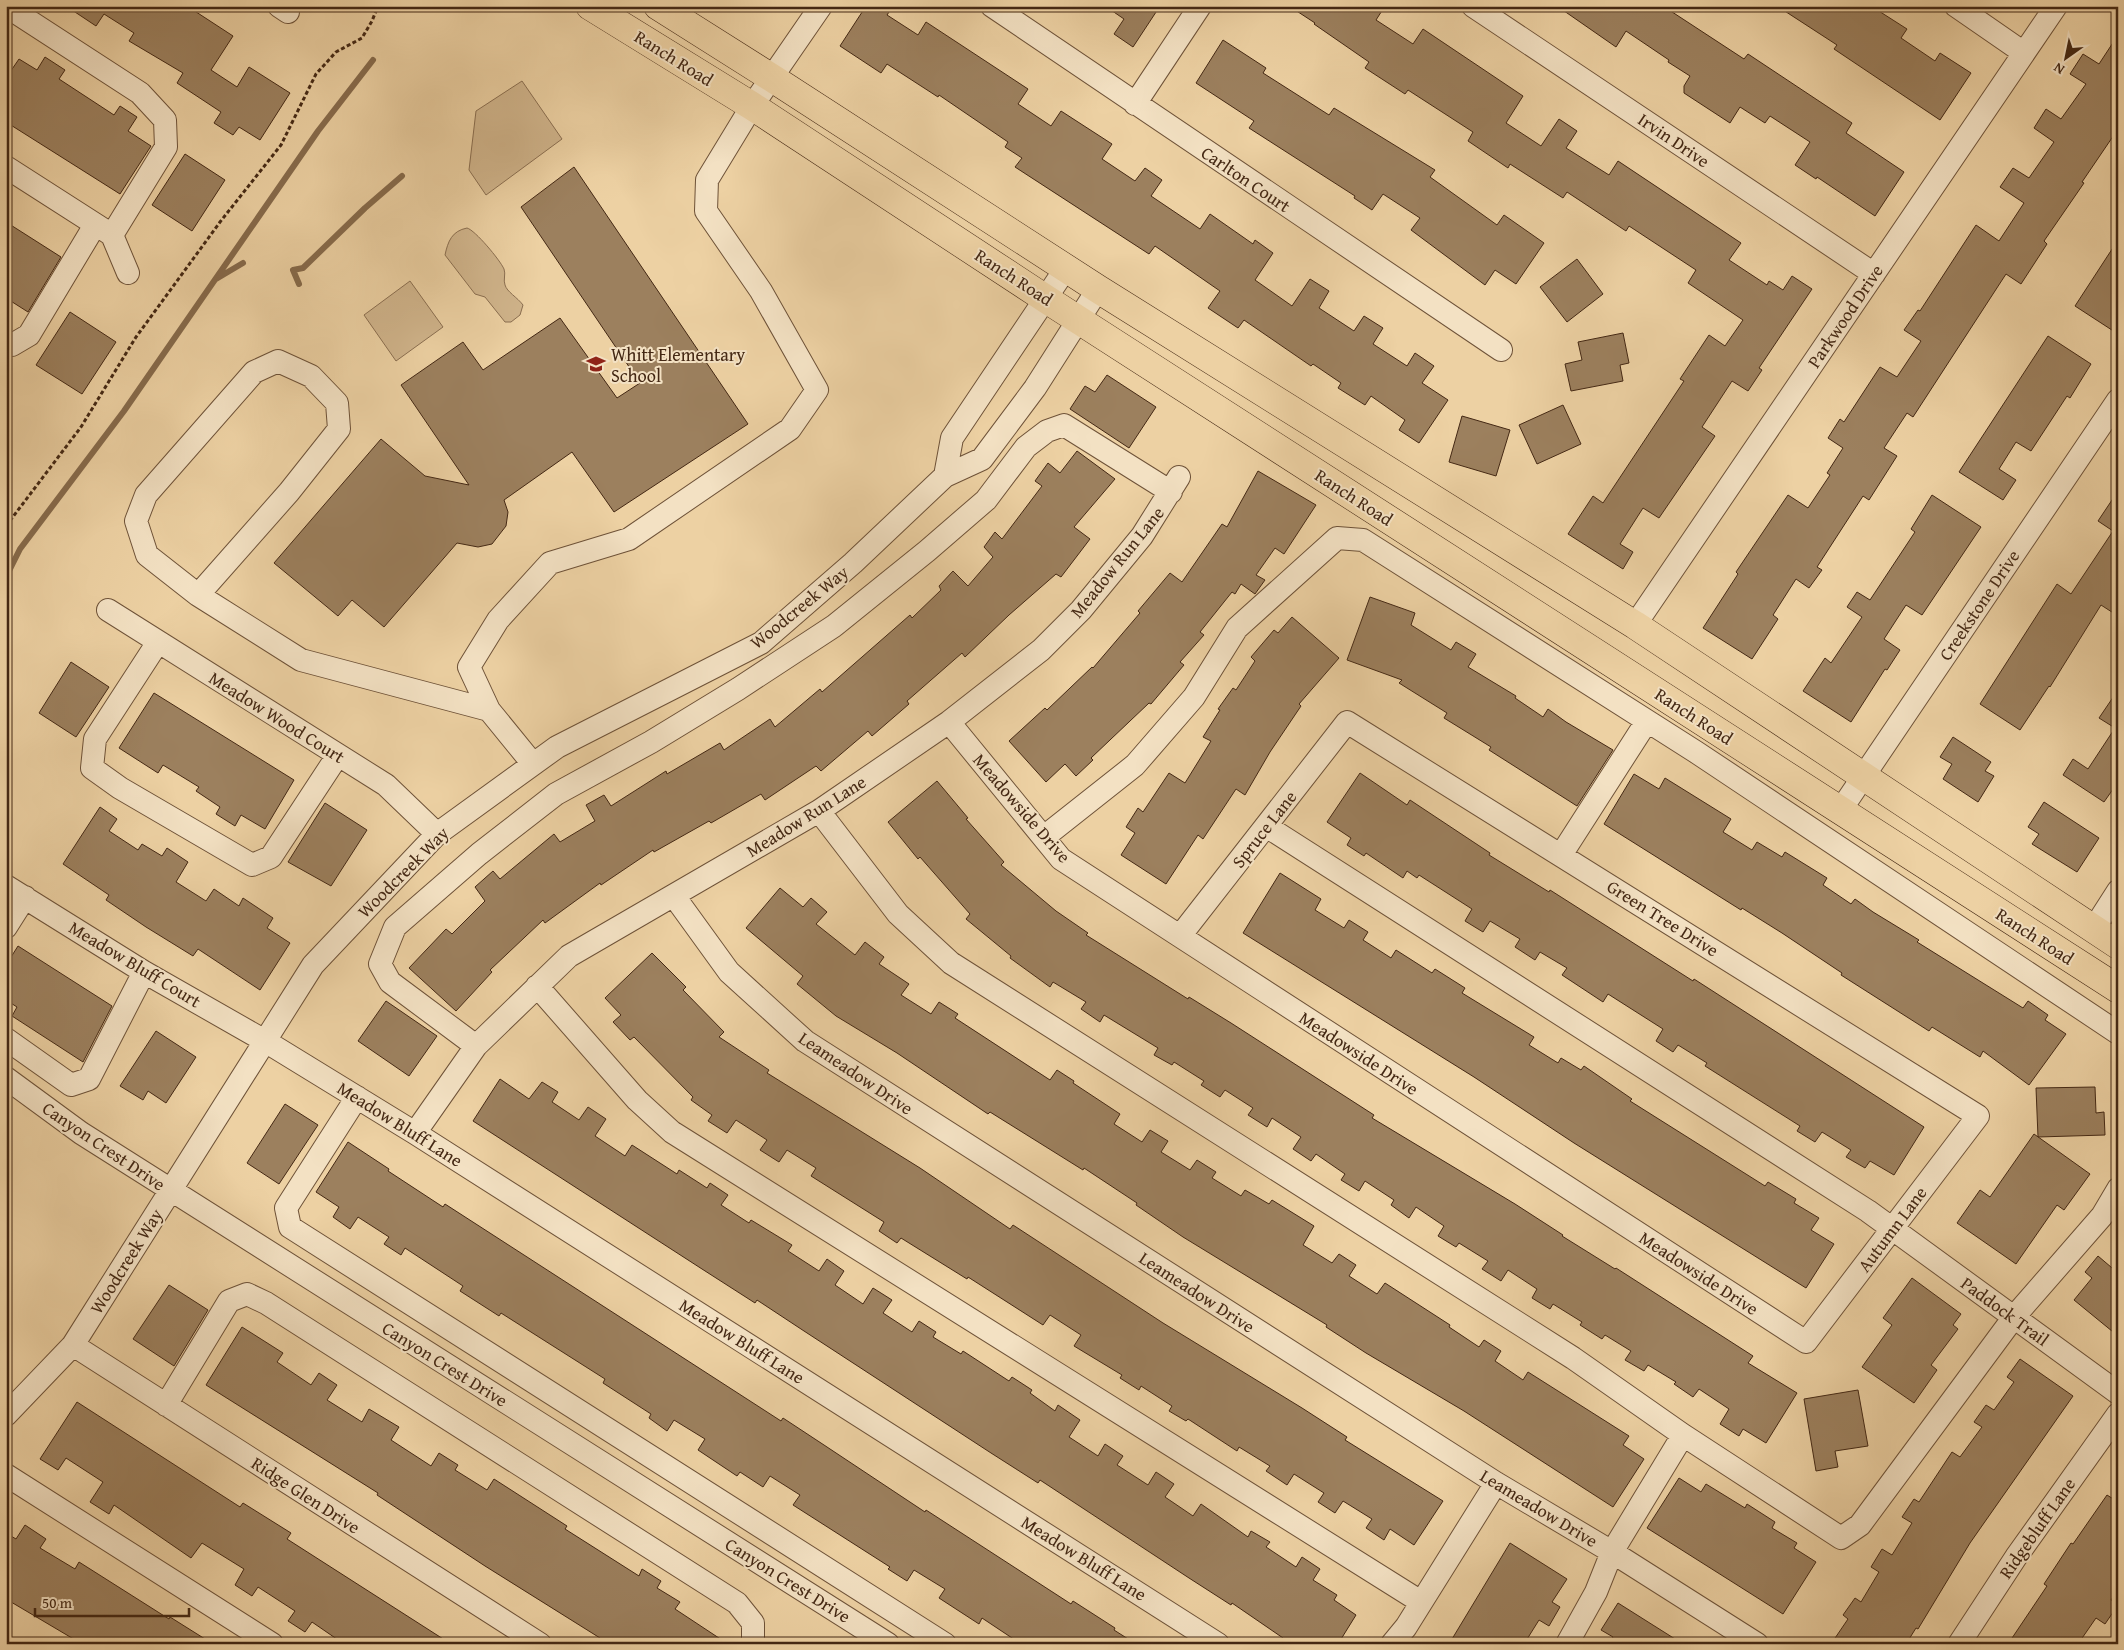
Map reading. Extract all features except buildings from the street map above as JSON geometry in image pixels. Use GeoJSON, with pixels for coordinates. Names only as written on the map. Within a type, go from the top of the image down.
{"type":"FeatureCollection","features":[{"type":"Feature","properties":{"kind":"main road","name":"Ranch Road"},"geometry":{"type":"LineString","coordinates":[[590,6],[752,106],[1046,298],[2118,989]]}},
{"type":"Feature","properties":{"kind":"main road","name":"Ranch Road"},"geometry":{"type":"LineString","coordinates":[[658,6],[1098,290],[1635,625],[2118,946]]}},
{"type":"Feature","properties":{"kind":"street"},"geometry":{"type":"LineString","coordinates":[[6,6],[140,93],[165,120],[166,147],[29,335],[12,346],[6,344]]}},
{"type":"Feature","properties":{"kind":"street"},"geometry":{"type":"LineString","coordinates":[[533,764],[489,710],[469,667],[498,620],[550,563],[629,539],[790,428],[817,390],[761,291],[706,211],[707,180],[752,106],[822,6]]}},
{"type":"Feature","properties":{"kind":"street","name":"Carlton Court"},"geometry":{"type":"LineString","coordinates":[[992,6],[1501,350]]}},
{"type":"Feature","properties":{"kind":"street"},"geometry":{"type":"LineString","coordinates":[[1135,104],[1200,6]]}},
{"type":"Feature","properties":{"kind":"street","name":"Irvin Drive"},"geometry":{"type":"LineString","coordinates":[[1473,6],[1874,274]]}},
{"type":"Feature","properties":{"kind":"street"},"geometry":{"type":"LineString","coordinates":[[1956,6],[2024,53]]}},
{"type":"Feature","properties":{"kind":"street","name":"Parkwood Drive"},"geometry":{"type":"LineString","coordinates":[[1635,625],[2056,6]]}},
{"type":"Feature","properties":{"kind":"street"},"geometry":{"type":"LineString","coordinates":[[6,167],[104,230],[128,273]]}},
{"type":"Feature","properties":{"kind":"street"},"geometry":{"type":"LineString","coordinates":[[945,476],[952,438],[1066,268]]}},
{"type":"Feature","properties":{"kind":"street","name":"Woodcreek Way"},"geometry":{"type":"LineString","coordinates":[[6,1415],[73,1345],[313,965],[437,834],[557,747],[761,642],[853,563],[945,476],[982,459],[1035,388],[1098,290]]}},
{"type":"Feature","properties":{"kind":"street"},"geometry":{"type":"LineString","coordinates":[[198,595],[301,478],[339,430],[337,403],[312,376],[278,361],[254,372],[146,495],[136,521],[147,555],[198,595],[300,660],[489,710]]}},
{"type":"Feature","properties":{"kind":"street","name":"Creekstone Drive"},"geometry":{"type":"LineString","coordinates":[[1840,810],[2118,400]]}},
{"type":"Feature","properties":{"kind":"street","name":"Meadow Run Lane"},"geometry":{"type":"LineString","coordinates":[[415,1133],[476,1046],[569,956],[819,812],[949,722],[1041,650],[1081,610],[1142,536],[1175,485],[1064,425],[1047,432],[1026,447],[986,500],[927,551],[834,626],[738,690],[651,742],[556,794],[479,854],[395,927],[380,964],[390,982],[476,1046]]}},
{"type":"Feature","properties":{"kind":"street"},"geometry":{"type":"LineString","coordinates":[[1044,837],[1135,765],[1194,697],[1236,628],[1337,538],[1363,540],[1647,721],[2118,1033]]}},
{"type":"Feature","properties":{"kind":"street","name":"Meadow Wood Court"},"geometry":{"type":"LineString","coordinates":[[108,610],[386,785],[437,834]]}},
{"type":"Feature","properties":{"kind":"street"},"geometry":{"type":"LineString","coordinates":[[158,642],[95,739],[92,768],[120,788],[252,865],[271,857],[338,755]]}},
{"type":"Feature","properties":{"kind":"street"},"geometry":{"type":"LineString","coordinates":[[1561,854],[1647,721]]}},
{"type":"Feature","properties":{"kind":"street","name":"Meadowside Drive"},"geometry":{"type":"LineString","coordinates":[[949,722],[1061,859],[1806,1342]]}},
{"type":"Feature","properties":{"kind":"street","name":"Green Tree Drive"},"geometry":{"type":"LineString","coordinates":[[1348,722],[1978,1116]]}},
{"type":"Feature","properties":{"kind":"street","name":"Spruce Lane"},"geometry":{"type":"LineString","coordinates":[[1180,936],[1348,722]]}},
{"type":"Feature","properties":{"kind":"street"},"geometry":{"type":"LineString","coordinates":[[819,812],[898,914],[951,963],[1573,1358],[1683,1435],[1841,1538],[1860,1525],[2014,1317],[2102,1216],[2118,1190]]}},
{"type":"Feature","properties":{"kind":"street","name":"Paddock Trail"},"geometry":{"type":"LineString","coordinates":[[1266,826],[1868,1211],[2118,1393]]}},
{"type":"Feature","properties":{"kind":"street"},"geometry":{"type":"LineString","coordinates":[[2093,930],[2118,891]]}},
{"type":"Feature","properties":{"kind":"street"},"geometry":{"type":"LineString","coordinates":[[6,927],[16,892]]}},
{"type":"Feature","properties":{"kind":"street","name":"Meadow Bluff Court"},"geometry":{"type":"LineString","coordinates":[[16,892],[144,972],[266,1041]]}},
{"type":"Feature","properties":{"kind":"street","name":"Leameadow Drive"},"geometry":{"type":"LineString","coordinates":[[674,896],[729,972],[805,1041],[1496,1483],[1612,1552],[1746,1641]]}},
{"type":"Feature","properties":{"kind":"street"},"geometry":{"type":"LineString","coordinates":[[6,1039],[71,1085],[89,1079],[144,972]]}},
{"type":"Feature","properties":{"kind":"street"},"geometry":{"type":"LineString","coordinates":[[537,986],[637,1100],[672,1132],[1421,1602]]}},
{"type":"Feature","properties":{"kind":"street","name":"Meadow Bluff Lane"},"geometry":{"type":"LineString","coordinates":[[266,1041],[415,1133],[1192,1637],[1218,1644]]}},
{"type":"Feature","properties":{"kind":"street","name":"Canyon Crest Drive"},"geometry":{"type":"LineString","coordinates":[[6,1078],[81,1134],[884,1643]]}},
{"type":"Feature","properties":{"kind":"street"},"geometry":{"type":"LineString","coordinates":[[357,1098],[286,1208],[290,1227],[945,1644]]}},
{"type":"Feature","properties":{"kind":"street","name":"Autumn Lane"},"geometry":{"type":"LineString","coordinates":[[1806,1342],[1978,1116]]}},
{"type":"Feature","properties":{"kind":"street"},"geometry":{"type":"LineString","coordinates":[[166,1404],[229,1301],[246,1294],[275,1308],[737,1603],[754,1623],[753,1644]]}},
{"type":"Feature","properties":{"kind":"street","name":"Ridge Glen Drive"},"geometry":{"type":"LineString","coordinates":[[73,1345],[540,1644]]}},
{"type":"Feature","properties":{"kind":"street","name":"Ridgebluff Lane"},"geometry":{"type":"LineString","coordinates":[[1959,1644],[2016,1557],[2118,1414]]}},
{"type":"Feature","properties":{"kind":"street"},"geometry":{"type":"LineString","coordinates":[[1567,1644],[1596,1592],[1612,1552],[1683,1435]]}},
{"type":"Feature","properties":{"kind":"street"},"geometry":{"type":"LineString","coordinates":[[6,1475],[272,1644]]}},
{"type":"Feature","properties":{"kind":"street"},"geometry":{"type":"LineString","coordinates":[[1392,1644],[1406,1627],[1496,1483]]}},
{"type":"Feature","properties":{"kind":"path"},"geometry":{"type":"LineString","coordinates":[[6,526],[81,427],[136,337],[220,222],[281,144],[316,74],[336,52],[362,38],[378,6]]}},
{"type":"Feature","properties":{"kind":"shaded area"},"geometry":{"type":"Polygon","coordinates":[[[522,81],[562,139],[486,195],[469,170],[476,111],[522,81]]]}},
{"type":"Feature","properties":{"kind":"shaded area"},"geometry":{"type":"Polygon","coordinates":[[[467,228],[481,239],[498,259],[504,269],[506,288],[523,305],[520,315],[511,322],[505,322],[485,297],[475,294],[445,255],[454,234],[467,228]]]}},
{"type":"Feature","properties":{"kind":"shaded area"},"geometry":{"type":"Polygon","coordinates":[[[410,281],[443,327],[396,361],[364,315],[410,281]]]}},
{"type":"Feature","properties":{"kind":"waterway"},"geometry":{"type":"LineString","coordinates":[[6,577],[20,549],[124,411],[318,131],[373,60]]}},
{"type":"Feature","properties":{"kind":"waterway"},"geometry":{"type":"LineString","coordinates":[[299,284],[293,270],[303,268],[365,208],[402,176]]}},
{"type":"Feature","properties":{"kind":"waterway"},"geometry":{"type":"LineString","coordinates":[[216,279],[243,263]]}},
{"type":"Feature","properties":{"kind":"place","name":"Whitt Elementary School"},"geometry":{"type":"Point","coordinates":[596,364]}}]}
